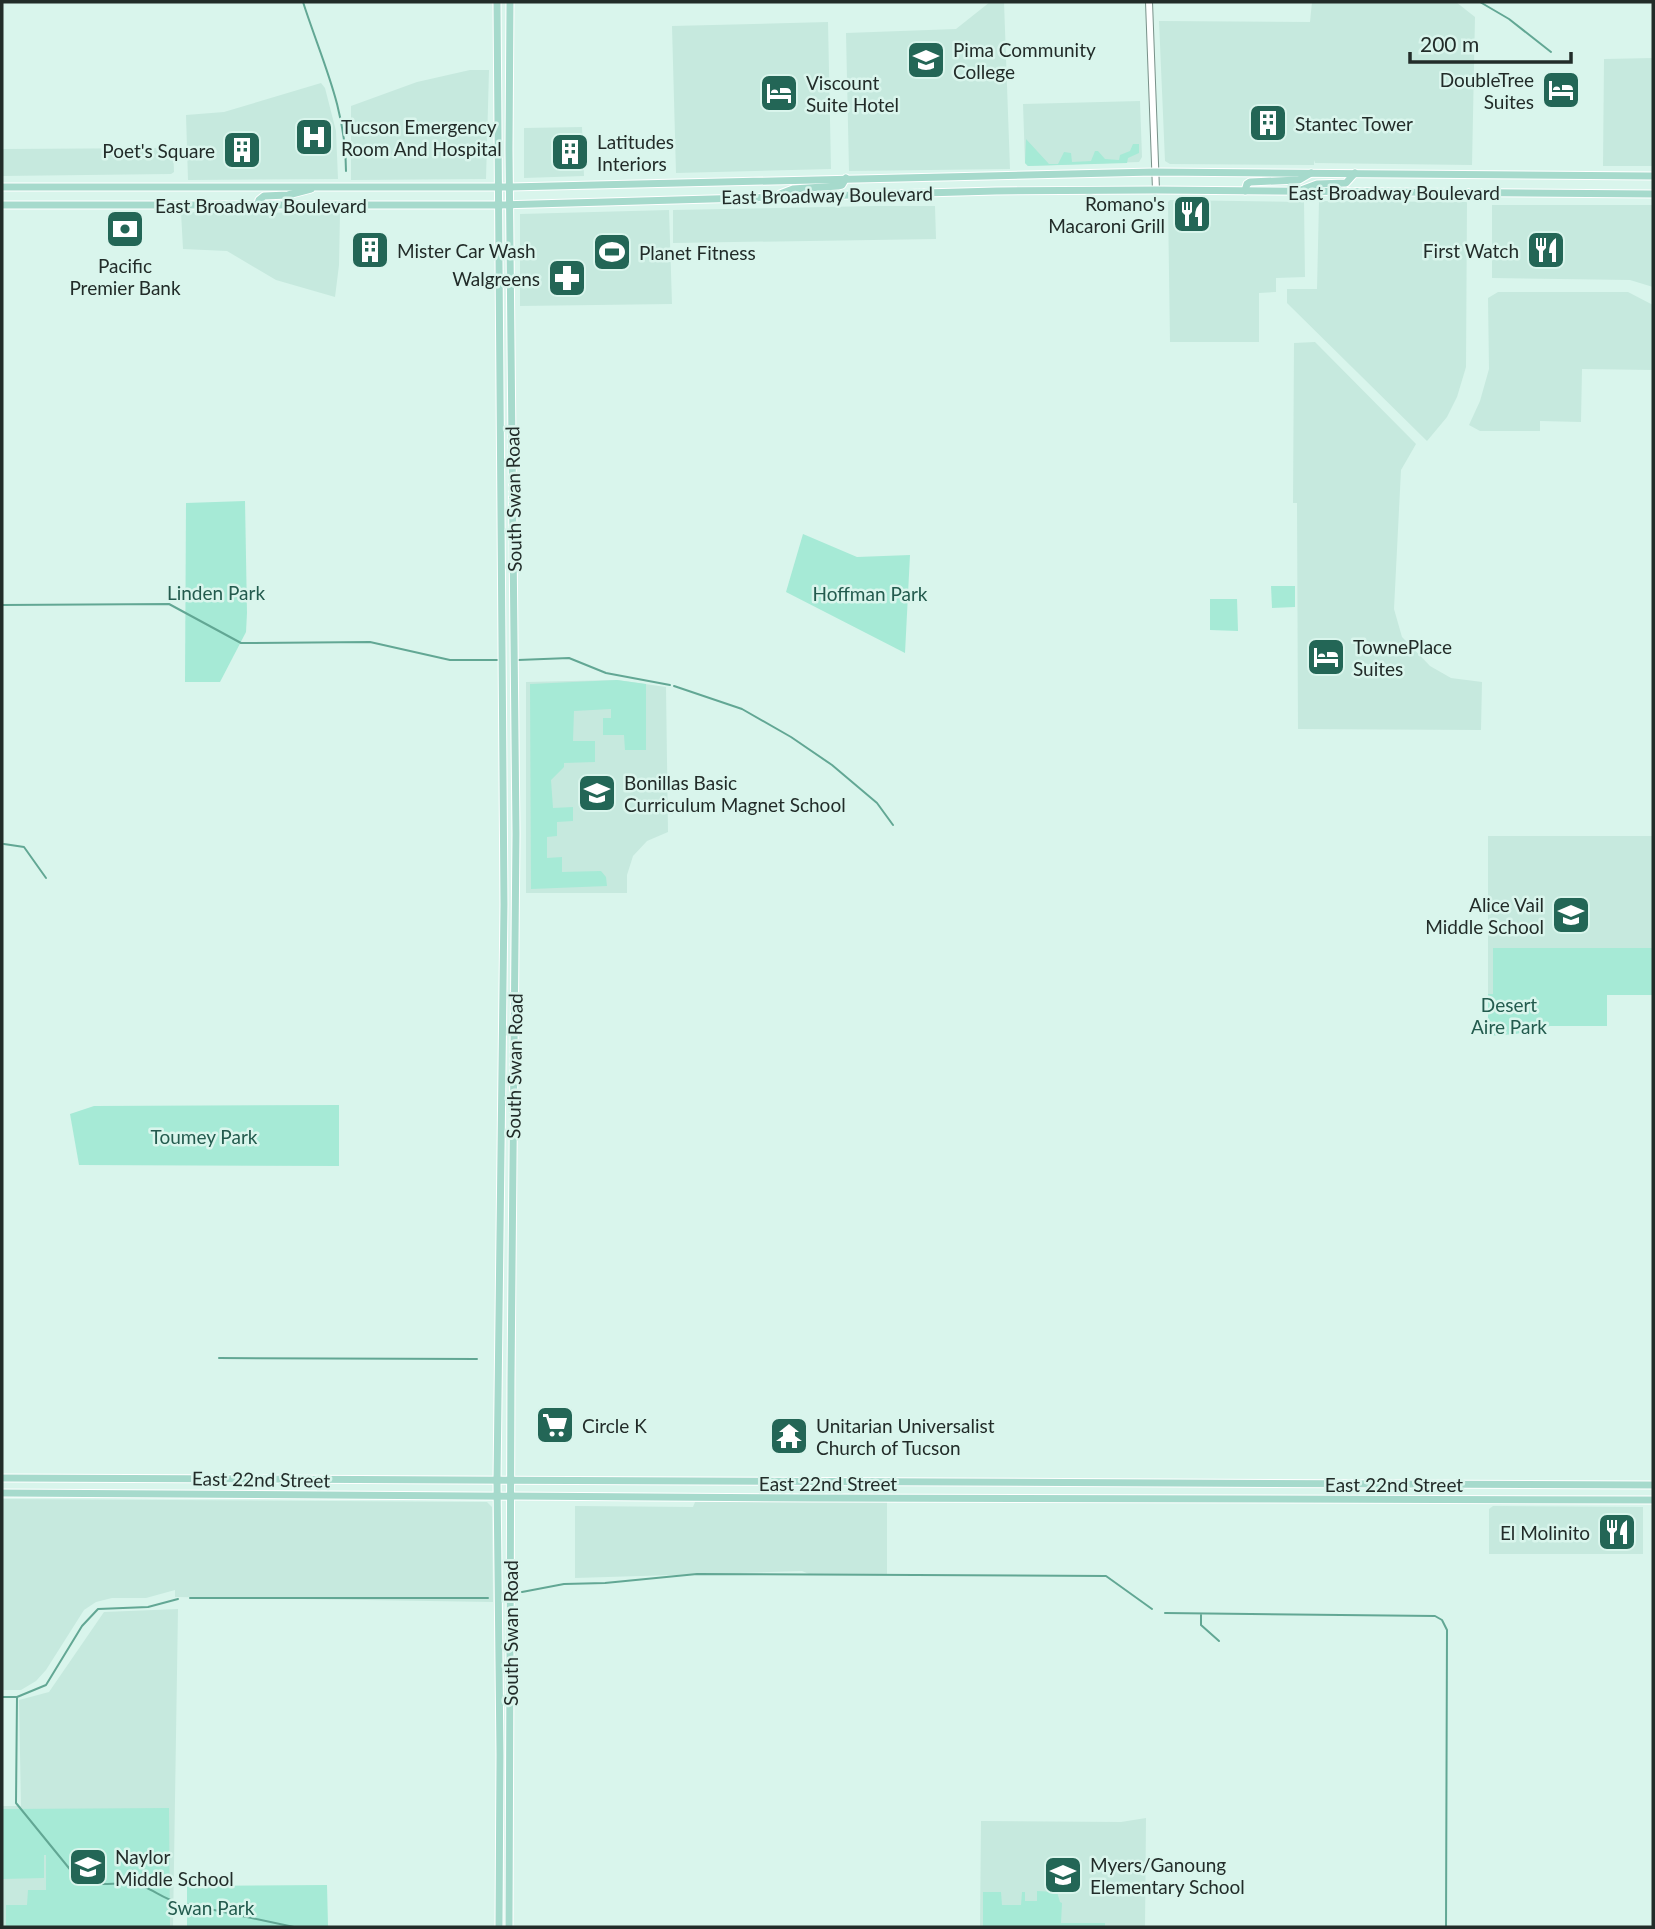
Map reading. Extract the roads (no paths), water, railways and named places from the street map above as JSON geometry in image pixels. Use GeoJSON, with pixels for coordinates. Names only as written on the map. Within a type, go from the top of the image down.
{"type":"FeatureCollection","features":[{"type":"Feature","properties":{"kind":"main road","name":"South Swan Road"},"geometry":{"type":"LineString","coordinates":[[497,2],[504,904],[497,1481],[499,1927]]}},
{"type":"Feature","properties":{"kind":"main road","name":"South Swan Road"},"geometry":{"type":"LineString","coordinates":[[509,1927],[516,834],[510,2]]}},
{"type":"Feature","properties":{"kind":"main road","name":"East Broadway Boulevard"},"geometry":{"type":"LineString","coordinates":[[2,187],[510,187],[1154,172],[1653,176]]}},
{"type":"Feature","properties":{"kind":"main road"},"geometry":{"type":"LineString","coordinates":[[1245,191],[1247,184],[1251,182],[1299,180],[1312,173]]}},
{"type":"Feature","properties":{"kind":"main road"},"geometry":{"type":"LineString","coordinates":[[1297,191],[1317,184],[1346,183],[1355,173]]}},
{"type":"Feature","properties":{"kind":"main road"},"geometry":{"type":"LineString","coordinates":[[773,197],[793,189],[842,185],[846,178]]}},
{"type":"Feature","properties":{"kind":"main road"},"geometry":{"type":"LineString","coordinates":[[258,205],[259,200],[264,197],[288,195],[321,187]]}},
{"type":"Feature","properties":{"kind":"main road","name":"East Broadway Boulevard"},"geometry":{"type":"LineString","coordinates":[[2,205],[498,205],[1156,190],[1653,194]]}},
{"type":"Feature","properties":{"kind":"main road","name":"East 22nd Street"},"geometry":{"type":"LineString","coordinates":[[2,1478],[1653,1485]]}},
{"type":"Feature","properties":{"kind":"main road"},"geometry":{"type":"LineString","coordinates":[[809,1483],[809,1498]]}},
{"type":"Feature","properties":{"kind":"main road"},"geometry":{"type":"LineString","coordinates":[[984,1484],[984,1499]]}},
{"type":"Feature","properties":{"kind":"main road","name":"East 22nd Street"},"geometry":{"type":"LineString","coordinates":[[2,1493],[1653,1500]]}},
{"type":"Feature","properties":{"kind":"street"},"geometry":{"type":"LineString","coordinates":[[1149,2],[1156,190]]}},
{"type":"Feature","properties":{"kind":"waterway"},"geometry":{"type":"LineString","coordinates":[[303,2],[337,105],[342,126],[346,171]]}},
{"type":"Feature","properties":{"kind":"waterway"},"geometry":{"type":"LineString","coordinates":[[1480,2],[1509,19],[1551,52]]}},
{"type":"Feature","properties":{"kind":"waterway"},"geometry":{"type":"LineString","coordinates":[[2,605],[169,604],[241,643],[370,642],[450,660],[498,660]]}},
{"type":"Feature","properties":{"kind":"waterway"},"geometry":{"type":"LineString","coordinates":[[518,660],[569,658],[606,673],[670,685]]}},
{"type":"Feature","properties":{"kind":"waterway"},"geometry":{"type":"LineString","coordinates":[[674,686],[742,709],[791,737],[832,765],[877,803],[893,825]]}},
{"type":"Feature","properties":{"kind":"waterway"},"geometry":{"type":"LineString","coordinates":[[4,844],[24,847],[46,878]]}},
{"type":"Feature","properties":{"kind":"waterway"},"geometry":{"type":"LineString","coordinates":[[219,1358],[477,1359]]}},
{"type":"Feature","properties":{"kind":"waterway"},"geometry":{"type":"LineString","coordinates":[[522,1592],[564,1584],[697,1574],[1106,1576],[1152,1609]]}},
{"type":"Feature","properties":{"kind":"waterway"},"geometry":{"type":"LineString","coordinates":[[190,1598],[488,1598]]}},
{"type":"Feature","properties":{"kind":"waterway"},"geometry":{"type":"LineString","coordinates":[[17,1697],[46,1685],[82,1626],[98,1609],[148,1607],[178,1599]]}},
{"type":"Feature","properties":{"kind":"waterway"},"geometry":{"type":"LineString","coordinates":[[1165,1613],[1435,1616],[1442,1620],[1447,1630],[1446,1927]]}},
{"type":"Feature","properties":{"kind":"waterway"},"geometry":{"type":"LineString","coordinates":[[1201,1615],[1201,1625],[1219,1641]]}},
{"type":"Feature","properties":{"kind":"waterway"},"geometry":{"type":"LineString","coordinates":[[2,1697],[17,1697],[16,1803],[77,1878],[101,1884],[134,1884],[177,1902]]}},
{"type":"Feature","properties":{"kind":"waterway"},"geometry":{"type":"LineString","coordinates":[[186,1904],[294,1927]]}},
{"type":"Feature","properties":{"kind":"place","name":"Pima Community College"},"geometry":{"type":"Point","coordinates":[926,60]}},
{"type":"Feature","properties":{"kind":"place","name":"DoubleTree Suites"},"geometry":{"type":"Point","coordinates":[1561,90]}},
{"type":"Feature","properties":{"kind":"place","name":"Viscount Suite Hotel"},"geometry":{"type":"Point","coordinates":[779,93]}},
{"type":"Feature","properties":{"kind":"place","name":"Stantec Tower"},"geometry":{"type":"Point","coordinates":[1268,123]}},
{"type":"Feature","properties":{"kind":"place","name":"Tucson Emergency Room And Hospital"},"geometry":{"type":"Point","coordinates":[314,137]}},
{"type":"Feature","properties":{"kind":"place","name":"Poet's Square"},"geometry":{"type":"Point","coordinates":[242,150]}},
{"type":"Feature","properties":{"kind":"place","name":"Latitudes Interiors"},"geometry":{"type":"Point","coordinates":[570,152]}},
{"type":"Feature","properties":{"kind":"place","name":"Romano's Macaroni Grill"},"geometry":{"type":"Point","coordinates":[1192,214]}},
{"type":"Feature","properties":{"kind":"place","name":"Pacific Premier Bank"},"geometry":{"type":"Point","coordinates":[125,229]}},
{"type":"Feature","properties":{"kind":"place","name":"Mister Car Wash"},"geometry":{"type":"Point","coordinates":[370,250]}},
{"type":"Feature","properties":{"kind":"place","name":"First Watch"},"geometry":{"type":"Point","coordinates":[1546,250]}},
{"type":"Feature","properties":{"kind":"place","name":"Planet Fitness"},"geometry":{"type":"Point","coordinates":[612,252]}},
{"type":"Feature","properties":{"kind":"place","name":"Walgreens"},"geometry":{"type":"Point","coordinates":[567,278]}},
{"type":"Feature","properties":{"kind":"place","name":"TownePlace Suites"},"geometry":{"type":"Point","coordinates":[1326,657]}},
{"type":"Feature","properties":{"kind":"place","name":"Bonillas Basic Curriculum Magnet School"},"geometry":{"type":"Point","coordinates":[597,793]}},
{"type":"Feature","properties":{"kind":"place","name":"Alice Vail Middle School"},"geometry":{"type":"Point","coordinates":[1571,915]}},
{"type":"Feature","properties":{"kind":"place","name":"Circle K"},"geometry":{"type":"Point","coordinates":[555,1425]}},
{"type":"Feature","properties":{"kind":"place","name":"Unitarian Universalist Church of Tucson"},"geometry":{"type":"Point","coordinates":[789,1436]}},
{"type":"Feature","properties":{"kind":"place","name":"El Molinito"},"geometry":{"type":"Point","coordinates":[1617,1532]}},
{"type":"Feature","properties":{"kind":"place","name":"Naylor Middle School"},"geometry":{"type":"Point","coordinates":[88,1867]}},
{"type":"Feature","properties":{"kind":"place","name":"Myers/Ganoung Elementary School"},"geometry":{"type":"Point","coordinates":[1063,1875]}},
{"type":"Feature","properties":{"kind":"park label","name":"Linden Park"},"geometry":{"type":"Point","coordinates":[216,592]}},
{"type":"Feature","properties":{"kind":"park label","name":"Hoffman Park"},"geometry":{"type":"Point","coordinates":[870,593]}},
{"type":"Feature","properties":{"kind":"park label","name":"Desert Aire Park"},"geometry":{"type":"Point","coordinates":[1509,1015]}},
{"type":"Feature","properties":{"kind":"park label","name":"Toumey Park"},"geometry":{"type":"Point","coordinates":[204,1136]}},
{"type":"Feature","properties":{"kind":"park label","name":"Swan Park"},"geometry":{"type":"Point","coordinates":[211,1907]}}]}
